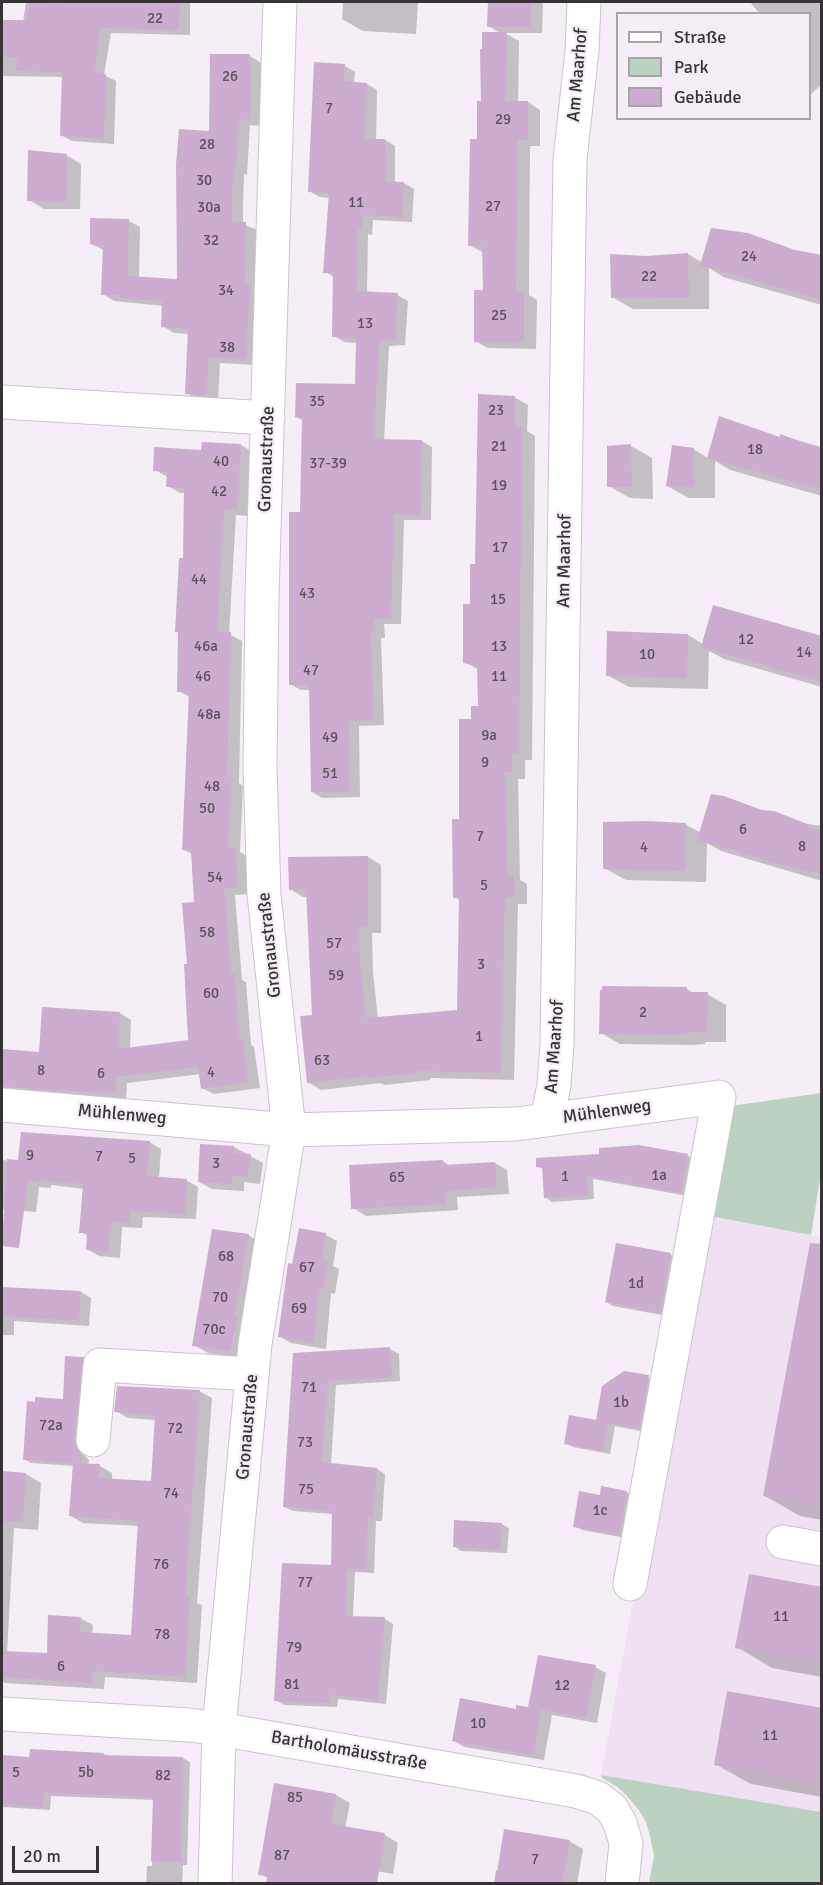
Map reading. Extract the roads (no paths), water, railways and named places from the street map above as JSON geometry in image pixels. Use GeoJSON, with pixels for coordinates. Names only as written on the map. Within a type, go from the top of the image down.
{"type":"FeatureCollection","features":[{"type":"Feature","properties":{"kind":"street","name":"Gronaustraße"},"geometry":{"type":"LineString","coordinates":[[215,1884],[219,1729],[252,1374],[289,1130],[264,894],[261,831],[262,596],[280,2]]}},
{"type":"Feature","properties":{"kind":"street","name":"Am Maarhof"},"geometry":{"type":"LineString","coordinates":[[547,1120],[554,1085],[557,1043],[570,159],[582,51],[584,2]]}},
{"type":"Feature","properties":{"kind":"street"},"geometry":{"type":"LineString","coordinates":[[2,402],[268,418]]}},
{"type":"Feature","properties":{"kind":"street","name":"Mühlenweg"},"geometry":{"type":"LineString","coordinates":[[2,1105],[289,1130],[516,1124],[719,1097],[630,1584]]}},
{"type":"Feature","properties":{"kind":"street"},"geometry":{"type":"LineString","coordinates":[[93,1440],[100,1365],[252,1374]]}},
{"type":"Feature","properties":{"kind":"street"},"geometry":{"type":"LineString","coordinates":[[783,1542],[822,1549]]}},
{"type":"Feature","properties":{"kind":"street","name":"Bartholomäusstraße"},"geometry":{"type":"LineString","coordinates":[[2,1714],[189,1725],[219,1729],[576,1791],[598,1798],[614,1811],[620,1823],[626,1843],[622,1884]]}}]}
